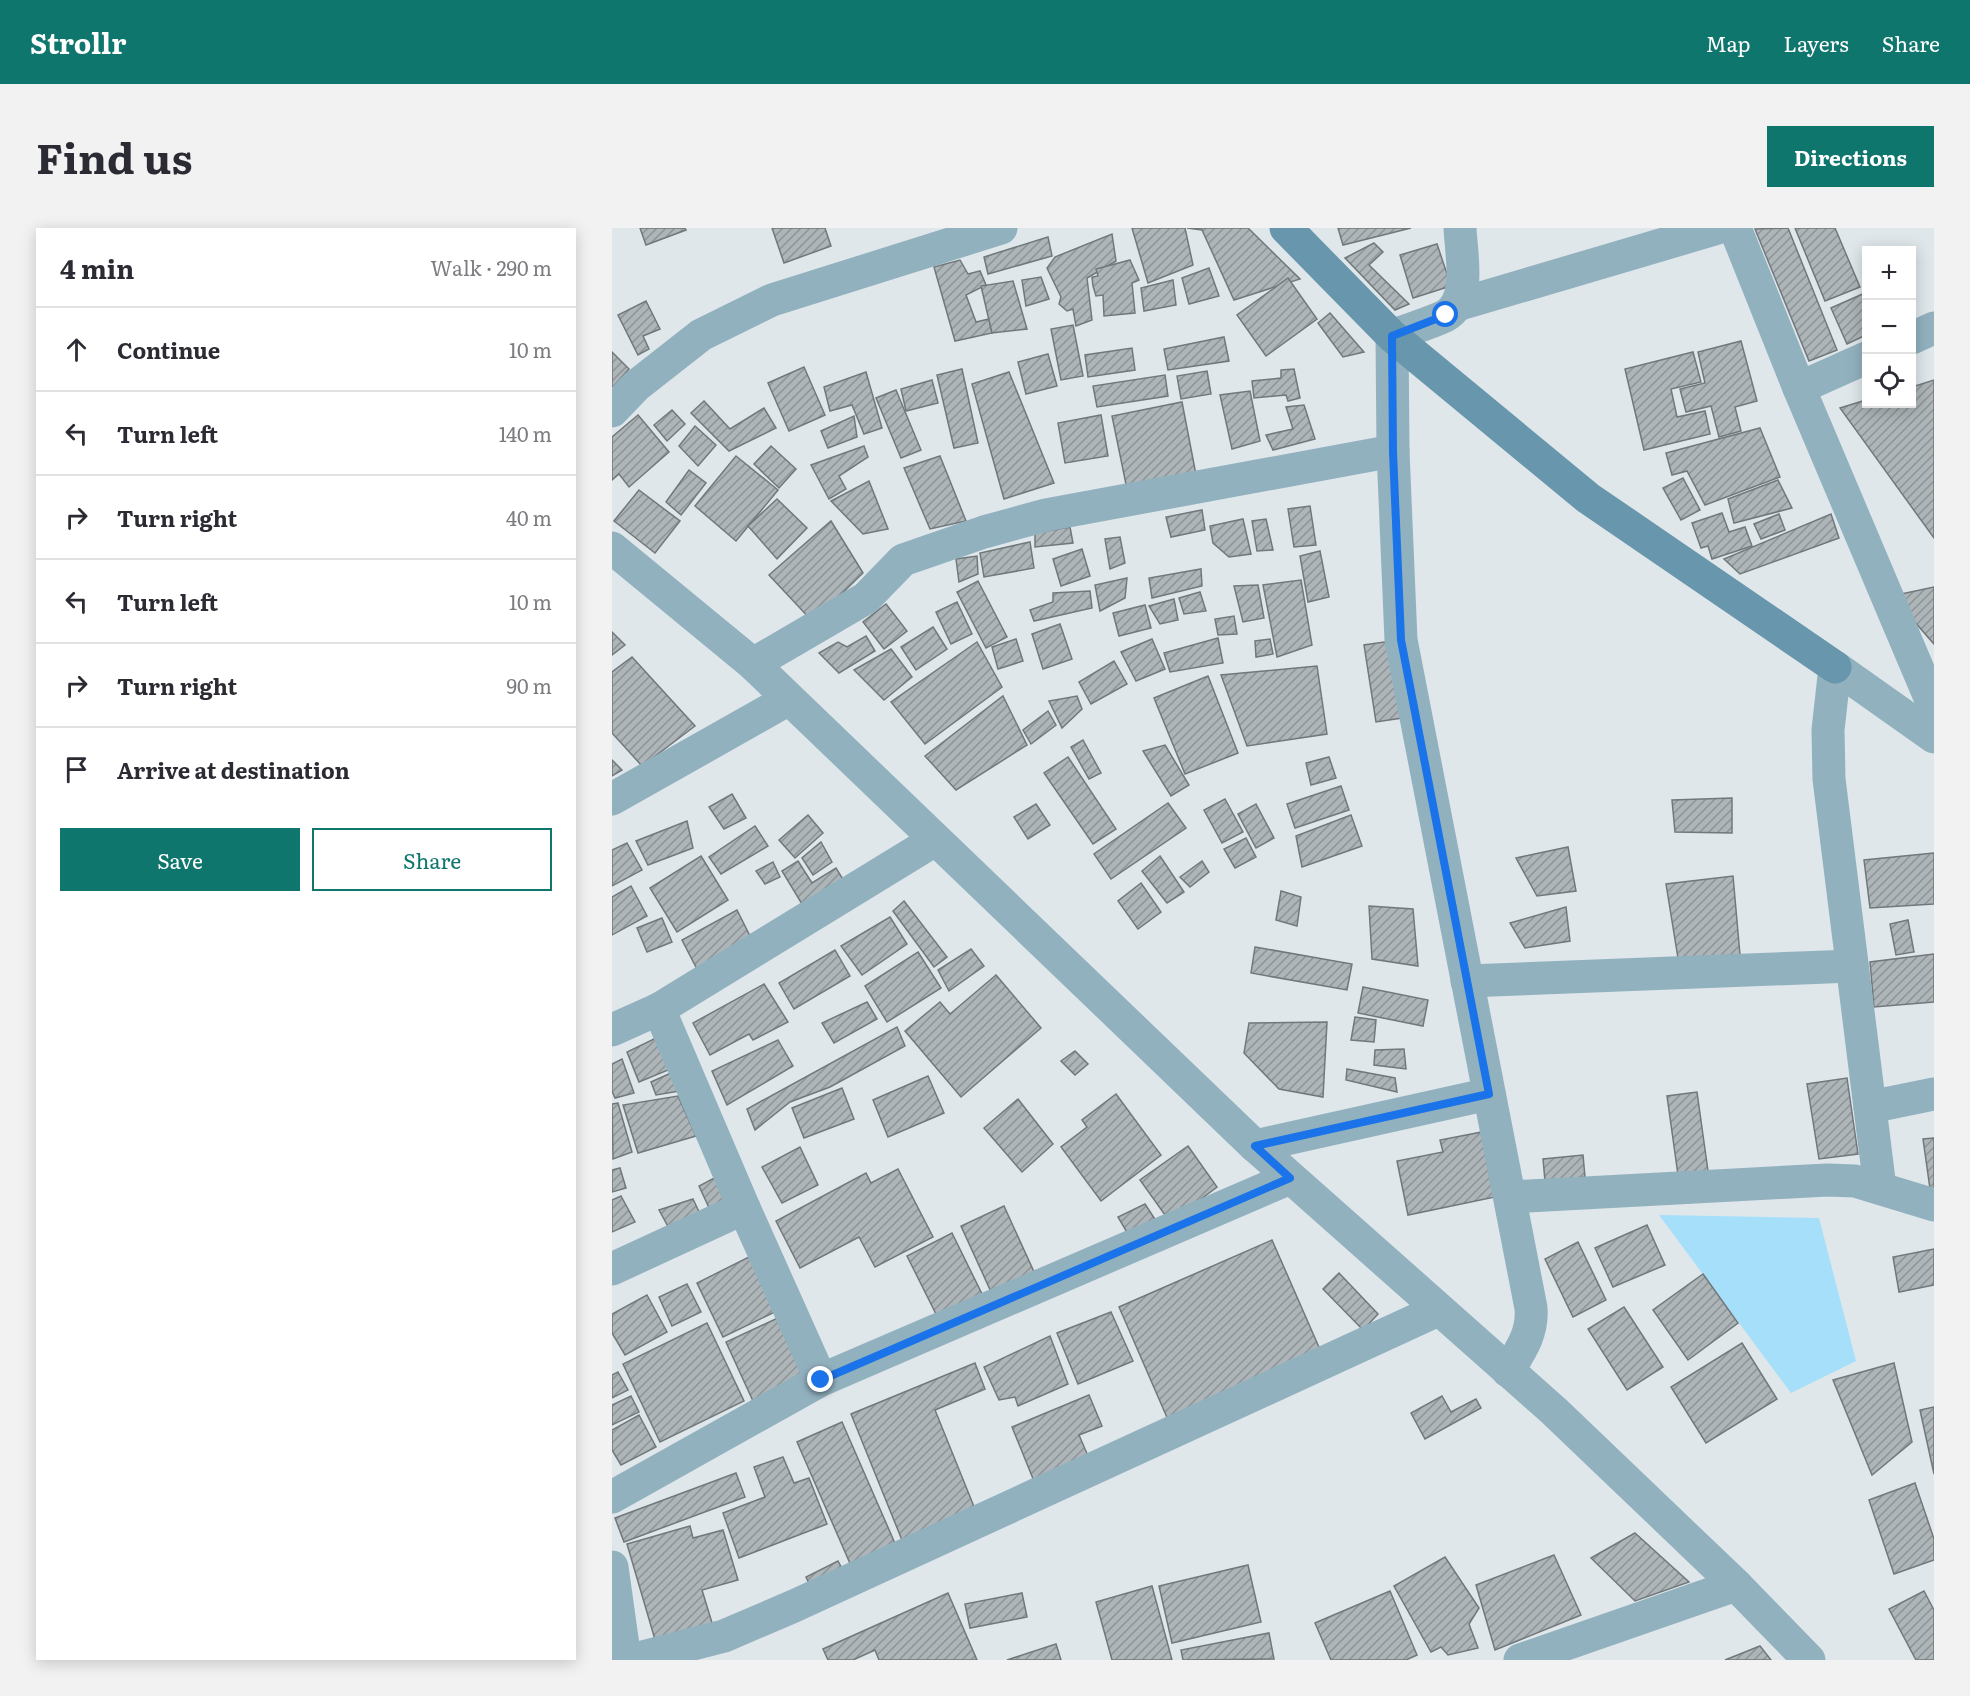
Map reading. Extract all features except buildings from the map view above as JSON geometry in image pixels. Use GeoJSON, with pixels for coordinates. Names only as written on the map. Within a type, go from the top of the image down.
{"type":"FeatureCollection","features":[{"type":"Feature","properties":{"kind":"street"},"geometry":{"type":"LineString","coordinates":[[612,411],[636,386],[701,335],[772,300],[1001,228]]}},
{"type":"Feature","properties":{"kind":"street"},"geometry":{"type":"LineString","coordinates":[[1286,228],[1392,336],[1588,498],[1934,737]]}},
{"type":"Feature","properties":{"kind":"street"},"geometry":{"type":"LineString","coordinates":[[1457,305],[1463,283],[1460,228]]}},
{"type":"Feature","properties":{"kind":"street"},"geometry":{"type":"LineString","coordinates":[[1392,336],[1446,315],[1457,305],[1718,228]]}},
{"type":"Feature","properties":{"kind":"street"},"geometry":{"type":"LineString","coordinates":[[1735,228],[1798,388],[1934,707]]}},
{"type":"Feature","properties":{"kind":"street"},"geometry":{"type":"LineString","coordinates":[[1916,336],[1934,328]]}},
{"type":"Feature","properties":{"kind":"street"},"geometry":{"type":"LineString","coordinates":[[1392,336],[1393,452],[1401,640],[1510,1197],[1532,1324],[1526,1340],[1508,1371]]}},
{"type":"Feature","properties":{"kind":"street"},"geometry":{"type":"LineString","coordinates":[[1798,388],[1862,360]]}},
{"type":"Feature","properties":{"kind":"street"},"geometry":{"type":"LineString","coordinates":[[753,664],[866,598],[903,560],[984,532],[1046,515],[1393,452]]}},
{"type":"Feature","properties":{"kind":"street"},"geometry":{"type":"LineString","coordinates":[[612,548],[753,664],[1255,1146],[1438,1310],[1554,1410],[1736,1585],[1809,1660]]}},
{"type":"Feature","properties":{"kind":"street"},"geometry":{"type":"LineString","coordinates":[[1835,667],[1828,730],[1828,779],[1880,1188]]}},
{"type":"Feature","properties":{"kind":"street"},"geometry":{"type":"LineString","coordinates":[[612,799],[789,699]]}},
{"type":"Feature","properties":{"kind":"street"},"geometry":{"type":"LineString","coordinates":[[612,1030],[659,1009],[935,840]]}},
{"type":"Feature","properties":{"kind":"street"},"geometry":{"type":"LineString","coordinates":[[1467,981],[1852,966]]}},
{"type":"Feature","properties":{"kind":"street"},"geometry":{"type":"LineString","coordinates":[[659,1009],[821,1380]]}},
{"type":"Feature","properties":{"kind":"street"},"geometry":{"type":"LineString","coordinates":[[1255,1146],[1489,1094]]}},
{"type":"Feature","properties":{"kind":"street"},"geometry":{"type":"LineString","coordinates":[[1870,1107],[1934,1094]]}},
{"type":"Feature","properties":{"kind":"street"},"geometry":{"type":"LineString","coordinates":[[612,1497],[821,1380],[1290,1178]]}},
{"type":"Feature","properties":{"kind":"street"},"geometry":{"type":"LineString","coordinates":[[1510,1197],[1827,1180],[1855,1181],[1934,1205]]}},
{"type":"Feature","properties":{"kind":"street"},"geometry":{"type":"LineString","coordinates":[[612,1269],[744,1208]]}},
{"type":"Feature","properties":{"kind":"street"},"geometry":{"type":"LineString","coordinates":[[631,1660],[723,1636],[794,1606],[1438,1310]]}},
{"type":"Feature","properties":{"kind":"street"},"geometry":{"type":"LineString","coordinates":[[612,1567],[625,1660]]}},
{"type":"Feature","properties":{"kind":"street"},"geometry":{"type":"LineString","coordinates":[[1520,1660],[1736,1585]]}},
{"type":"Feature","properties":{"kind":"shaded area"},"geometry":{"type":"Polygon","coordinates":[[[1659,1215],[1819,1218],[1856,1361],[1791,1393],[1659,1215]]]}},
{"type":"Feature","properties":{"kind":"route"},"geometry":{"type":"LineString","coordinates":[[821,1380],[1290,1178],[1255,1146],[1489,1094],[1401,640],[1393,452],[1392,336],[1446,315]]}}]}
